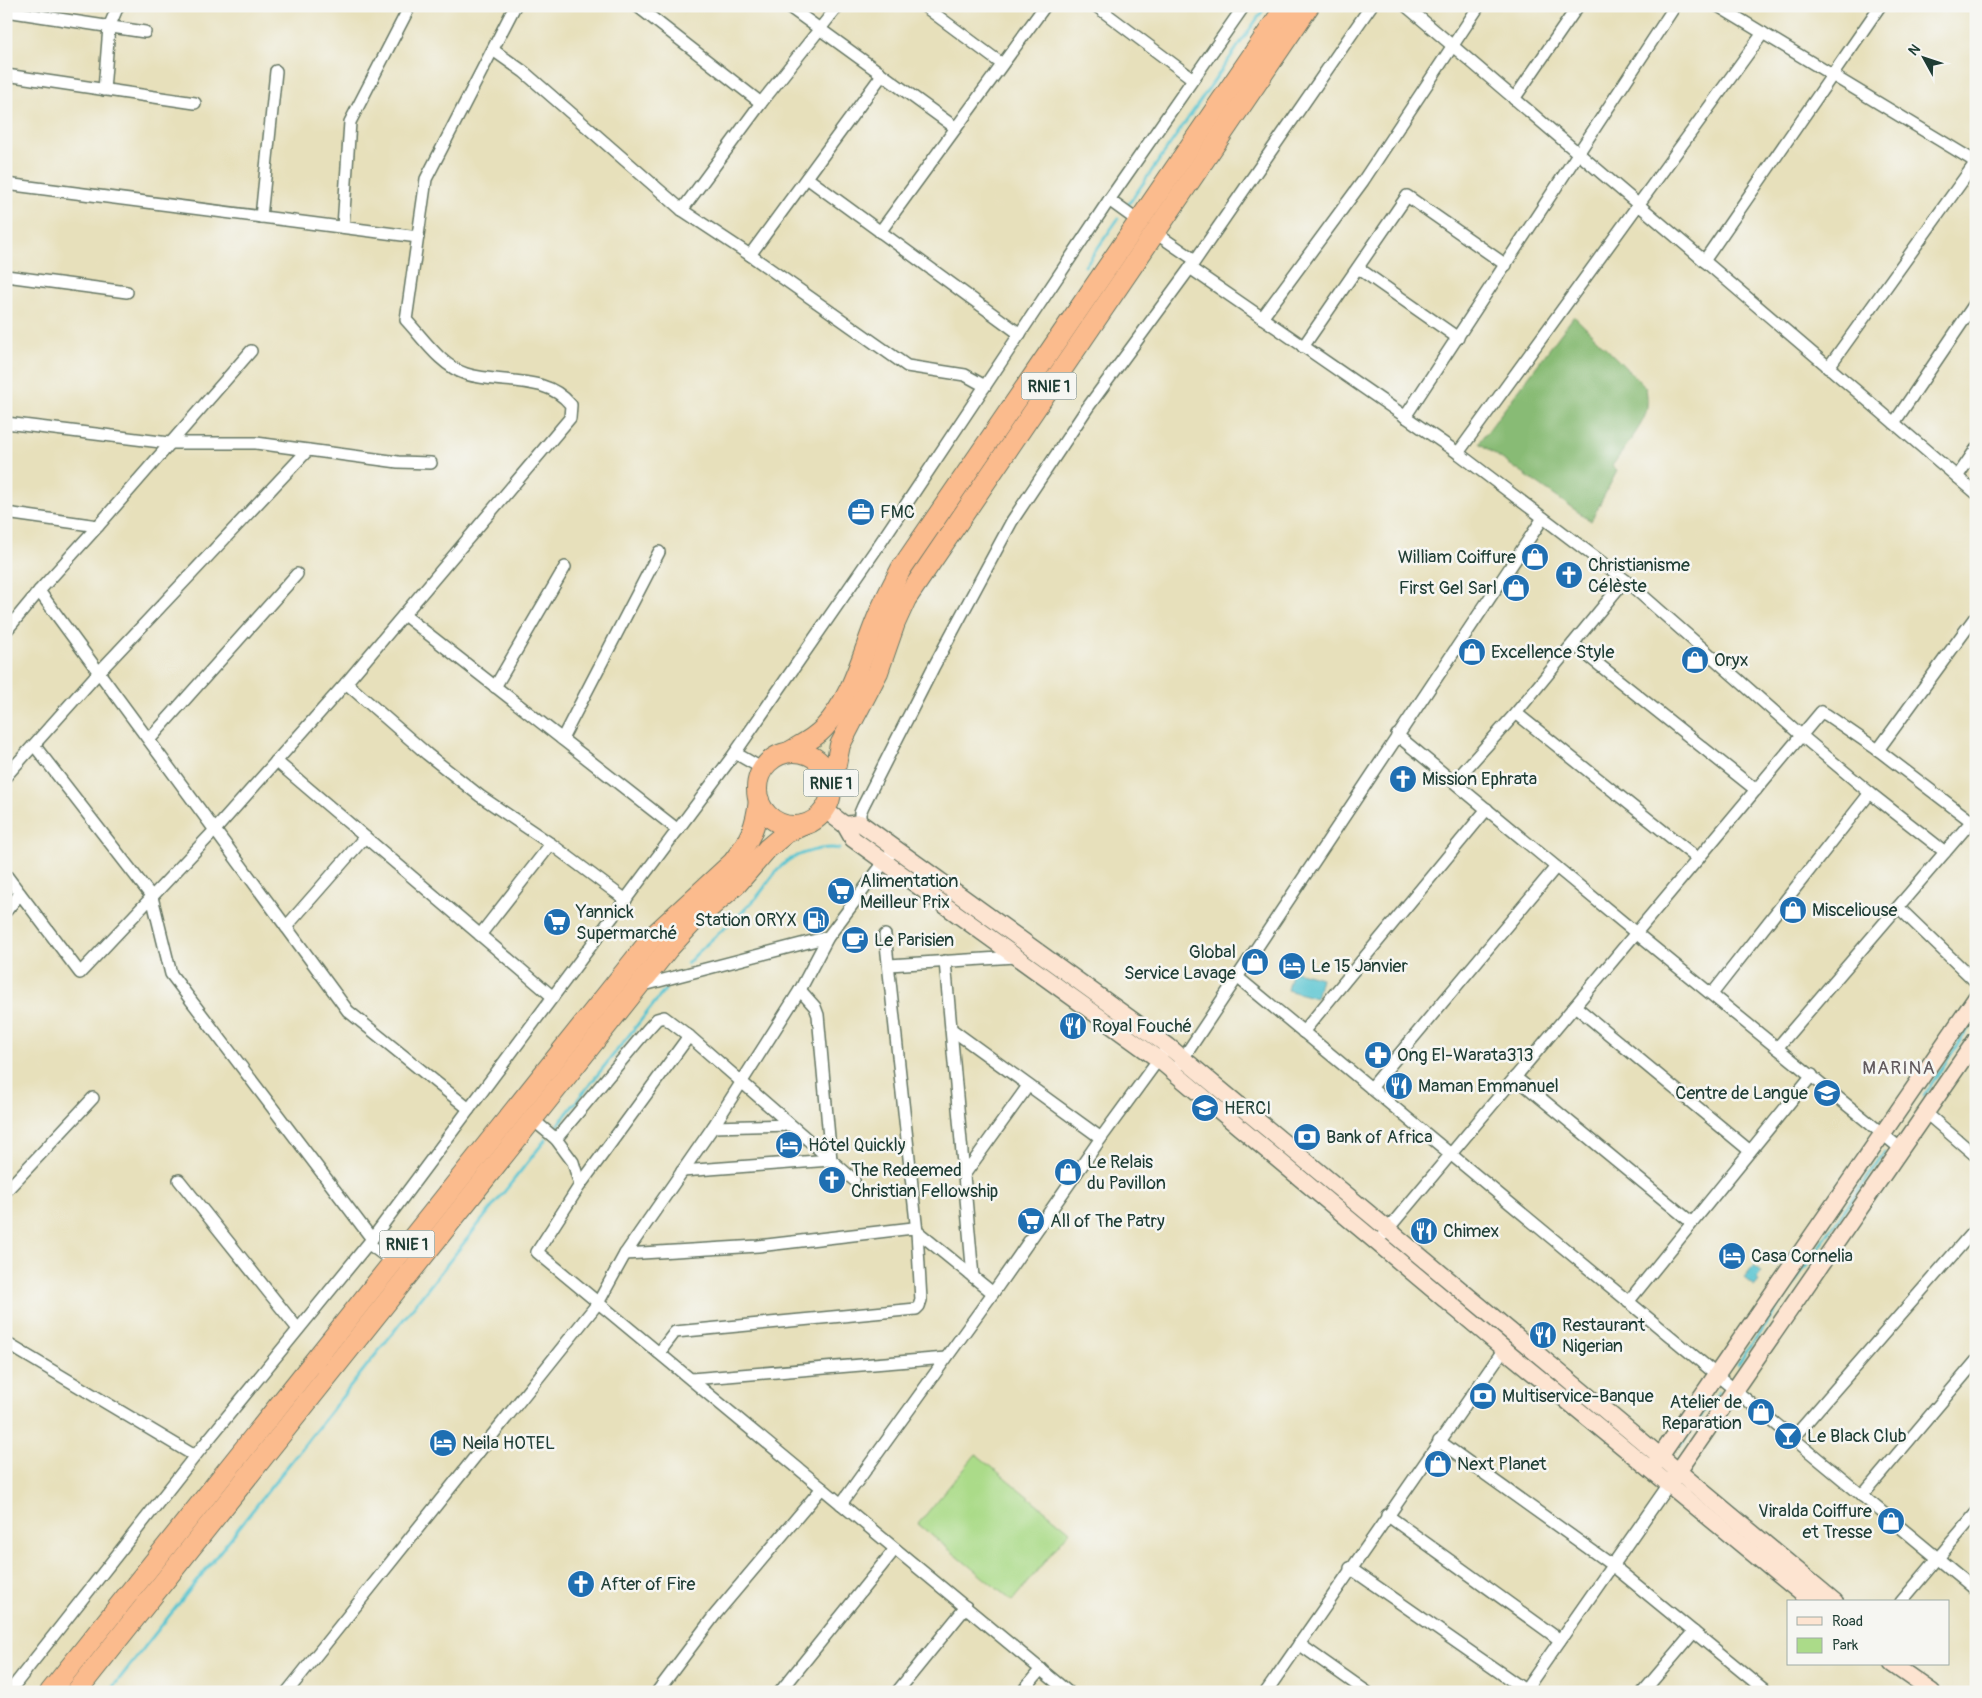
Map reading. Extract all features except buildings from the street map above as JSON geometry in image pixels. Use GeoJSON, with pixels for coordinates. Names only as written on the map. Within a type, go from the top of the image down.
{"type":"FeatureCollection","features":[{"type":"Feature","properties":{"kind":"highway","name":"RNIE 1"},"geometry":{"type":"LineString","coordinates":[[76,1692],[668,949],[691,924],[737,884],[767,848],[786,833],[814,820],[825,810],[831,797],[840,745],[878,672],[895,623],[906,599],[1286,6]]}},
{"type":"Feature","properties":{"kind":"highway","name":"RNIE 1"},"geometry":{"type":"LineString","coordinates":[[50,1692],[655,934],[726,868],[741,851],[754,828],[759,800],[758,784],[763,769],[774,758],[814,737],[822,730],[843,702],[864,658],[875,621],[901,568],[1146,227],[1309,6]]}},
{"type":"Feature","properties":{"kind":"highway","name":"RNIE 1"},"geometry":{"type":"LineString","coordinates":[[788,752],[807,753],[817,759],[828,774],[832,788]]}},
{"type":"Feature","properties":{"kind":"highway"},"geometry":{"type":"LineString","coordinates":[[759,800],[767,813],[776,821],[788,825],[803,825]]}},
{"type":"Feature","properties":{"kind":"street"},"geometry":{"type":"LineString","coordinates":[[104,90],[109,26],[118,6]]}},
{"type":"Feature","properties":{"kind":"street"},"geometry":{"type":"LineString","coordinates":[[343,227],[350,122],[410,6]]}},
{"type":"Feature","properties":{"kind":"street"},"geometry":{"type":"LineString","coordinates":[[6,875],[80,973],[215,830],[346,683],[570,418],[571,404],[560,394],[540,384],[466,374],[447,364],[406,320],[426,179],[515,6]]}},
{"type":"Feature","properties":{"kind":"street"},"geometry":{"type":"LineString","coordinates":[[637,6],[761,103]]}},
{"type":"Feature","properties":{"kind":"street"},"geometry":{"type":"LineString","coordinates":[[788,6],[956,128]]}},
{"type":"Feature","properties":{"kind":"street"},"geometry":{"type":"LineString","coordinates":[[682,210],[761,103],[838,6]]}},
{"type":"Feature","properties":{"kind":"street"},"geometry":{"type":"LineString","coordinates":[[924,6],[1002,64]]}},
{"type":"Feature","properties":{"kind":"street"},"geometry":{"type":"LineString","coordinates":[[880,232],[1045,6]]}},
{"type":"Feature","properties":{"kind":"street"},"geometry":{"type":"LineString","coordinates":[[1096,6],[1111,11],[1193,79]]}},
{"type":"Feature","properties":{"kind":"street"},"geometry":{"type":"LineString","coordinates":[[9,1692],[196,1456],[371,1241],[735,753],[881,542],[1109,200],[1244,6]]}},
{"type":"Feature","properties":{"kind":"street"},"geometry":{"type":"LineString","coordinates":[[852,824],[860,814],[933,668],[1012,521],[1088,407],[1192,264],[1371,6]]}},
{"type":"Feature","properties":{"kind":"street"},"geometry":{"type":"LineString","coordinates":[[1406,6],[1976,493]]}},
{"type":"Feature","properties":{"kind":"street"},"geometry":{"type":"LineString","coordinates":[[1262,318],[1363,181],[1480,6]]}},
{"type":"Feature","properties":{"kind":"street"},"geometry":{"type":"LineString","coordinates":[[1514,99],[1578,6]]}},
{"type":"Feature","properties":{"kind":"street"},"geometry":{"type":"LineString","coordinates":[[1405,417],[1675,6]]}},
{"type":"Feature","properties":{"kind":"street"},"geometry":{"type":"LineString","coordinates":[[1718,6],[1976,162],[1828,368]]}},
{"type":"Feature","properties":{"kind":"street"},"geometry":{"type":"LineString","coordinates":[[1704,261],[1880,6]]}},
{"type":"Feature","properties":{"kind":"street"},"geometry":{"type":"LineString","coordinates":[[6,11],[19,10],[145,32]]}},
{"type":"Feature","properties":{"kind":"street"},"geometry":{"type":"LineString","coordinates":[[1458,453],[1763,33]]}},
{"type":"Feature","properties":{"kind":"street"},"geometry":{"type":"LineString","coordinates":[[493,50],[524,72],[682,210],[750,255],[907,366],[965,374],[985,386]]}},
{"type":"Feature","properties":{"kind":"street"},"geometry":{"type":"LineString","coordinates":[[261,217],[276,71]]}},
{"type":"Feature","properties":{"kind":"street"},"geometry":{"type":"LineString","coordinates":[[6,75],[195,102]]}},
{"type":"Feature","properties":{"kind":"street"},"geometry":{"type":"LineString","coordinates":[[750,255],[882,75]]}},
{"type":"Feature","properties":{"kind":"street"},"geometry":{"type":"LineString","coordinates":[[806,178],[1020,334]]}},
{"type":"Feature","properties":{"kind":"street"},"geometry":{"type":"LineString","coordinates":[[6,184],[418,237]]}},
{"type":"Feature","properties":{"kind":"street"},"geometry":{"type":"LineString","coordinates":[[1303,347],[1408,196],[1506,265]]}},
{"type":"Feature","properties":{"kind":"street"},"geometry":{"type":"LineString","coordinates":[[1109,200],[1262,318],[1458,453],[1625,580],[1802,736],[1945,852]]}},
{"type":"Feature","properties":{"kind":"street"},"geometry":{"type":"LineString","coordinates":[[1358,268],[1458,338]]}},
{"type":"Feature","properties":{"kind":"street"},"geometry":{"type":"LineString","coordinates":[[6,276],[127,292]]}},
{"type":"Feature","properties":{"kind":"street"},"geometry":{"type":"LineString","coordinates":[[1894,423],[1976,302]]}},
{"type":"Feature","properties":{"kind":"street"},"geometry":{"type":"LineString","coordinates":[[6,631],[39,591],[251,351]]}},
{"type":"Feature","properties":{"kind":"street"},"geometry":{"type":"LineString","coordinates":[[6,423],[169,443],[256,443],[398,462],[431,463]]}},
{"type":"Feature","properties":{"kind":"street"},"geometry":{"type":"LineString","coordinates":[[1956,477],[1976,449]]}},
{"type":"Feature","properties":{"kind":"street"},"geometry":{"type":"LineString","coordinates":[[6,776],[99,672],[308,450]]}},
{"type":"Feature","properties":{"kind":"street"},"geometry":{"type":"LineString","coordinates":[[6,513],[98,526]]}},
{"type":"Feature","properties":{"kind":"street"},"geometry":{"type":"LineString","coordinates":[[1178,1065],[1543,518]]}},
{"type":"Feature","properties":{"kind":"street"},"geometry":{"type":"LineString","coordinates":[[562,739],[659,552]]}},
{"type":"Feature","properties":{"kind":"street"},"geometry":{"type":"LineString","coordinates":[[496,687],[564,567]]}},
{"type":"Feature","properties":{"kind":"street"},"geometry":{"type":"LineString","coordinates":[[149,740],[298,574]]}},
{"type":"Feature","properties":{"kind":"street"},"geometry":{"type":"LineString","coordinates":[[1454,782],[1516,713],[1625,580]]}},
{"type":"Feature","properties":{"kind":"street"},"geometry":{"type":"LineString","coordinates":[[39,591],[348,1011],[469,1109]]}},
{"type":"Feature","properties":{"kind":"street"},"geometry":{"type":"LineString","coordinates":[[404,616],[678,830]]}},
{"type":"Feature","properties":{"kind":"street"},"geometry":{"type":"LineString","coordinates":[[1878,750],[1976,616]]}},
{"type":"Feature","properties":{"kind":"street"},"geometry":{"type":"LineString","coordinates":[[1574,644],[1756,790]]}},
{"type":"Feature","properties":{"kind":"street"},"geometry":{"type":"LineString","coordinates":[[346,683],[427,754],[480,796],[551,844],[626,900]]}},
{"type":"Feature","properties":{"kind":"street"},"geometry":{"type":"LineString","coordinates":[[1377,1242],[1821,712],[1878,750],[1974,819],[1777,1048]]}},
{"type":"Feature","properties":{"kind":"street"},"geometry":{"type":"LineString","coordinates":[[1516,713],[1698,859]]}},
{"type":"Feature","properties":{"kind":"street"},"geometry":{"type":"LineString","coordinates":[[1398,735],[1636,933],[1901,1149]]}},
{"type":"Feature","properties":{"kind":"street"},"geometry":{"type":"LineString","coordinates":[[34,745],[152,897],[171,974],[371,1241],[393,1262]]}},
{"type":"Feature","properties":{"kind":"street"},"geometry":{"type":"LineString","coordinates":[[735,753],[763,769]]}},
{"type":"Feature","properties":{"kind":"street"},"geometry":{"type":"LineString","coordinates":[[276,761],[553,997]]}},
{"type":"Feature","properties":{"kind":"street"},"geometry":{"type":"LineString","coordinates":[[1712,994],[1870,793]]}},
{"type":"Feature","properties":{"kind":"street"},"geometry":{"type":"LineString","coordinates":[[1303,1032],[1487,809]]}},
{"type":"Feature","properties":{"kind":"street"},"geometry":{"type":"LineString","coordinates":[[825,810],[852,824],[1015,957],[1158,1059],[1178,1065],[1388,1229],[1656,1462],[1832,1600]]}},
{"type":"Feature","properties":{"kind":"street"},"geometry":{"type":"LineString","coordinates":[[286,928],[365,837]]}},
{"type":"Feature","properties":{"kind":"street"},"geometry":{"type":"LineString","coordinates":[[480,935],[551,844]]}},
{"type":"Feature","properties":{"kind":"street"},"geometry":{"type":"LineString","coordinates":[[287,1692],[598,1303],[625,1254],[713,1127],[800,990],[828,937],[889,856]]}},
{"type":"Feature","properties":{"kind":"street"},"geometry":{"type":"LineString","coordinates":[[889,856],[1168,1046],[1178,1065],[1377,1242],[1504,1349],[1656,1462]]}},
{"type":"Feature","properties":{"kind":"street"},"geometry":{"type":"LineString","coordinates":[[1370,1088],[1556,867]]}},
{"type":"Feature","properties":{"kind":"street"},"geometry":{"type":"LineString","coordinates":[[6,910],[20,894]]}},
{"type":"Feature","properties":{"kind":"street"},"geometry":{"type":"LineString","coordinates":[[1898,907],[1976,982]]}},
{"type":"Feature","properties":{"kind":"street"},"geometry":{"type":"LineString","coordinates":[[658,1353],[675,1332],[916,1309],[920,1304],[917,1232],[885,935]]}},
{"type":"Feature","properties":{"kind":"street"},"geometry":{"type":"LineString","coordinates":[[638,987],[828,937]]}},
{"type":"Feature","properties":{"kind":"street"},"geometry":{"type":"LineString","coordinates":[[889,965],[1015,957]]}},
{"type":"Feature","properties":{"kind":"street"},"geometry":{"type":"LineString","coordinates":[[945,961],[973,1277]]}},
{"type":"Feature","properties":{"kind":"street"},"geometry":{"type":"LineString","coordinates":[[1236,976],[1976,1590]]}},
{"type":"Feature","properties":{"kind":"street"},"geometry":{"type":"LineString","coordinates":[[800,990],[815,1007],[818,1015],[831,1160]]}},
{"type":"Feature","properties":{"kind":"street"},"geometry":{"type":"LineString","coordinates":[[1656,1462],[1976,998]]}},
{"type":"Feature","properties":{"kind":"street"},"geometry":{"type":"LineString","coordinates":[[1575,1006],[1750,1151]]}},
{"type":"Feature","properties":{"kind":"street"},"geometry":{"type":"LineString","coordinates":[[556,1140],[657,1018],[664,1017],[689,1036],[854,1180]]}},
{"type":"Feature","properties":{"kind":"street"},"geometry":{"type":"LineString","coordinates":[[951,1029],[1101,1138]]}},
{"type":"Feature","properties":{"kind":"street"},"geometry":{"type":"LineString","coordinates":[[689,1036],[580,1185],[537,1252],[1068,1692]]}},
{"type":"Feature","properties":{"kind":"street"},"geometry":{"type":"LineString","coordinates":[[1350,1568],[1524,1691],[1976,1040]]}},
{"type":"Feature","properties":{"kind":"street"},"geometry":{"type":"LineString","coordinates":[[841,1504],[994,1293],[1101,1138],[1168,1046]]}},
{"type":"Feature","properties":{"kind":"street"},"geometry":{"type":"LineString","coordinates":[[1628,1302],[1812,1075]]}},
{"type":"Feature","properties":{"kind":"street"},"geometry":{"type":"LineString","coordinates":[[1515,1077],[1691,1222]]}},
{"type":"Feature","properties":{"kind":"street"},"geometry":{"type":"LineString","coordinates":[[964,1175],[1028,1086]]}},
{"type":"Feature","properties":{"kind":"street"},"geometry":{"type":"LineString","coordinates":[[6,1191],[93,1098]]}},
{"type":"Feature","properties":{"kind":"street"},"geometry":{"type":"LineString","coordinates":[[1926,1113],[1976,1156]]}},
{"type":"Feature","properties":{"kind":"street"},"geometry":{"type":"LineString","coordinates":[[532,1119],[556,1140],[573,1162],[580,1185]]}},
{"type":"Feature","properties":{"kind":"street"},"geometry":{"type":"LineString","coordinates":[[713,1127],[790,1125]]}},
{"type":"Feature","properties":{"kind":"street"},"geometry":{"type":"LineString","coordinates":[[682,1171],[831,1160]]}},
{"type":"Feature","properties":{"kind":"street"},"geometry":{"type":"LineString","coordinates":[[179,1180],[298,1330]]}},
{"type":"Feature","properties":{"kind":"street"},"geometry":{"type":"LineString","coordinates":[[625,1254],[758,1246],[913,1228],[994,1293]]}},
{"type":"Feature","properties":{"kind":"street"},"geometry":{"type":"LineString","coordinates":[[1793,1438],[1976,1228]]}},
{"type":"Feature","properties":{"kind":"street"},"geometry":{"type":"LineString","coordinates":[[6,1343],[196,1456]]}},
{"type":"Feature","properties":{"kind":"street"},"geometry":{"type":"LineString","coordinates":[[1266,1692],[1350,1568],[1504,1349]]}},
{"type":"Feature","properties":{"kind":"street"},"geometry":{"type":"LineString","coordinates":[[691,1379],[946,1358]]}},
{"type":"Feature","properties":{"kind":"street"},"geometry":{"type":"LineString","coordinates":[[1862,1496],[1976,1360]]}},
{"type":"Feature","properties":{"kind":"street"},"geometry":{"type":"LineString","coordinates":[[1439,1441],[1612,1565],[1768,1692]]}},
{"type":"Feature","properties":{"kind":"street"},"geometry":{"type":"LineString","coordinates":[[1674,1477],[1810,1600]]}},
{"type":"Feature","properties":{"kind":"street"},"geometry":{"type":"LineString","coordinates":[[656,1692],[714,1616],[822,1488]]}},
{"type":"Feature","properties":{"kind":"street"},"geometry":{"type":"LineString","coordinates":[[1903,1600],[1976,1513]]}},
{"type":"Feature","properties":{"kind":"street"},"geometry":{"type":"LineString","coordinates":[[1387,1515],[1560,1640]]}},
{"type":"Feature","properties":{"kind":"street"},"geometry":{"type":"LineString","coordinates":[[780,1692],[895,1549]]}},
{"type":"Feature","properties":{"kind":"street"},"geometry":{"type":"LineString","coordinates":[[898,1692],[966,1607]]}},
{"type":"Feature","properties":{"kind":"street"},"geometry":{"type":"LineString","coordinates":[[1643,1692],[1694,1632]]}},
{"type":"Feature","properties":{"kind":"street"},"geometry":{"type":"LineString","coordinates":[[1300,1644],[1368,1692]]}},
{"type":"Feature","properties":{"kind":"street"},"geometry":{"type":"LineString","coordinates":[[1895,1666],[1933,1692]]}},
{"type":"Feature","properties":{"kind":"street"},"geometry":{"type":"LineString","coordinates":[[1907,1666],[1933,1692]]}},
{"type":"Feature","properties":{"kind":"street"},"geometry":{"type":"LineString","coordinates":[[1022,1692],[1041,1669]]}},
{"type":"Feature","properties":{"kind":"green space"},"geometry":{"type":"Polygon","coordinates":[[[1574,316],[1646,388],[1647,397],[1647,409],[1644,417],[1637,431],[1612,466],[1617,471],[1591,521],[1479,443],[1574,316]]]}},
{"type":"Feature","properties":{"kind":"green space"},"geometry":{"type":"Polygon","coordinates":[[[976,1454],[1070,1531],[1012,1601],[918,1524],[976,1454]]]}},
{"type":"Feature","properties":{"kind":"water"},"geometry":{"type":"Polygon","coordinates":[[[1292,970],[1321,978],[1316,998],[1287,990],[1292,970]]]}},
{"type":"Feature","properties":{"kind":"water"},"geometry":{"type":"Polygon","coordinates":[[[1754,1266],[1761,1272],[1754,1286],[1744,1278],[1754,1266]]]}},
{"type":"Feature","properties":{"kind":"waterway"},"geometry":{"type":"LineString","coordinates":[[1128,205],[1266,6]]}},
{"type":"Feature","properties":{"kind":"waterway"},"geometry":{"type":"LineString","coordinates":[[1085,266],[1118,219]]}},
{"type":"Feature","properties":{"kind":"waterway"},"geometry":{"type":"LineString","coordinates":[[687,964],[748,907],[785,863],[796,856],[811,851],[826,848],[839,849]]}},
{"type":"Feature","properties":{"kind":"waterway"},"geometry":{"type":"LineString","coordinates":[[556,1127],[665,990]]}},
{"type":"Feature","properties":{"kind":"waterway"},"geometry":{"type":"LineString","coordinates":[[1924,1095],[1976,1017]]}},
{"type":"Feature","properties":{"kind":"waterway"},"geometry":{"type":"LineString","coordinates":[[109,1692],[546,1139]]}},
{"type":"Feature","properties":{"kind":"waterway"},"geometry":{"type":"LineString","coordinates":[[1738,1364],[1884,1153]]}},
{"type":"Feature","properties":{"kind":"waterway"},"geometry":{"type":"LineString","coordinates":[[1681,1445],[1718,1392]]}},
{"type":"Feature","properties":{"kind":"place","name":"FMC"},"geometry":{"type":"Point","coordinates":[861,512]}},
{"type":"Feature","properties":{"kind":"place","name":"William Coiffure"},"geometry":{"type":"Point","coordinates":[1535,557]}},
{"type":"Feature","properties":{"kind":"place","name":"Christianisme Célèste"},"geometry":{"type":"Point","coordinates":[1569,575]}},
{"type":"Feature","properties":{"kind":"place","name":"First Gel Sarl"},"geometry":{"type":"Point","coordinates":[1516,588]}},
{"type":"Feature","properties":{"kind":"place","name":"Excellence Style"},"geometry":{"type":"Point","coordinates":[1472,652]}},
{"type":"Feature","properties":{"kind":"place","name":"Oryx"},"geometry":{"type":"Point","coordinates":[1695,660]}},
{"type":"Feature","properties":{"kind":"place","name":"Mission Ephrata"},"geometry":{"type":"Point","coordinates":[1403,779]}},
{"type":"Feature","properties":{"kind":"place","name":"Alimentation Meilleur Prix"},"geometry":{"type":"Point","coordinates":[841,891]}},
{"type":"Feature","properties":{"kind":"place","name":"Misceliouse"},"geometry":{"type":"Point","coordinates":[1793,910]}},
{"type":"Feature","properties":{"kind":"place","name":"Station ORYX"},"geometry":{"type":"Point","coordinates":[816,920]}},
{"type":"Feature","properties":{"kind":"place","name":"Yannick Supermarché"},"geometry":{"type":"Point","coordinates":[557,922]}},
{"type":"Feature","properties":{"kind":"place","name":"Le Parisien"},"geometry":{"type":"Point","coordinates":[855,940]}},
{"type":"Feature","properties":{"kind":"place","name":"Global Service Lavage"},"geometry":{"type":"Point","coordinates":[1255,962]}},
{"type":"Feature","properties":{"kind":"place","name":"Le 15 Janvier"},"geometry":{"type":"Point","coordinates":[1292,966]}},
{"type":"Feature","properties":{"kind":"place","name":"Royal Fouché"},"geometry":{"type":"Point","coordinates":[1073,1026]}},
{"type":"Feature","properties":{"kind":"place","name":"Ong El-Warata313"},"geometry":{"type":"Point","coordinates":[1378,1055]}},
{"type":"Feature","properties":{"kind":"place","name":"Maman Emmanuel"},"geometry":{"type":"Point","coordinates":[1399,1086]}},
{"type":"Feature","properties":{"kind":"place","name":"Centre de Langue"},"geometry":{"type":"Point","coordinates":[1827,1093]}},
{"type":"Feature","properties":{"kind":"place","name":"HERCI"},"geometry":{"type":"Point","coordinates":[1205,1108]}},
{"type":"Feature","properties":{"kind":"place","name":"Bank of Africa"},"geometry":{"type":"Point","coordinates":[1307,1137]}},
{"type":"Feature","properties":{"kind":"place","name":"Hôtel Quickly"},"geometry":{"type":"Point","coordinates":[789,1145]}},
{"type":"Feature","properties":{"kind":"place","name":"Le Relais du Pavillon"},"geometry":{"type":"Point","coordinates":[1068,1172]}},
{"type":"Feature","properties":{"kind":"place","name":"The Redeemed Christian Fellowship"},"geometry":{"type":"Point","coordinates":[832,1180]}},
{"type":"Feature","properties":{"kind":"place","name":"All of The Patry"},"geometry":{"type":"Point","coordinates":[1031,1221]}},
{"type":"Feature","properties":{"kind":"place","name":"Chimex"},"geometry":{"type":"Point","coordinates":[1424,1231]}},
{"type":"Feature","properties":{"kind":"place","name":"Casa Cornelia"},"geometry":{"type":"Point","coordinates":[1732,1256]}},
{"type":"Feature","properties":{"kind":"place","name":"Restaurant Nigerian"},"geometry":{"type":"Point","coordinates":[1543,1335]}},
{"type":"Feature","properties":{"kind":"place","name":"Multiservice-Banque"},"geometry":{"type":"Point","coordinates":[1483,1396]}},
{"type":"Feature","properties":{"kind":"place","name":"Atelier de Reparation"},"geometry":{"type":"Point","coordinates":[1761,1412]}},
{"type":"Feature","properties":{"kind":"place","name":"Le Black Club"},"geometry":{"type":"Point","coordinates":[1788,1436]}},
{"type":"Feature","properties":{"kind":"place","name":"Neila HOTEL"},"geometry":{"type":"Point","coordinates":[443,1443]}},
{"type":"Feature","properties":{"kind":"place","name":"Next Planet"},"geometry":{"type":"Point","coordinates":[1438,1464]}},
{"type":"Feature","properties":{"kind":"place","name":"Viralda Coiffure et Tresse"},"geometry":{"type":"Point","coordinates":[1891,1521]}},
{"type":"Feature","properties":{"kind":"place","name":"After of Fire"},"geometry":{"type":"Point","coordinates":[581,1584]}},
{"type":"Feature","properties":{"kind":"district","name":"MARINA"},"geometry":{"type":"Point","coordinates":[1899,1067]}}]}
